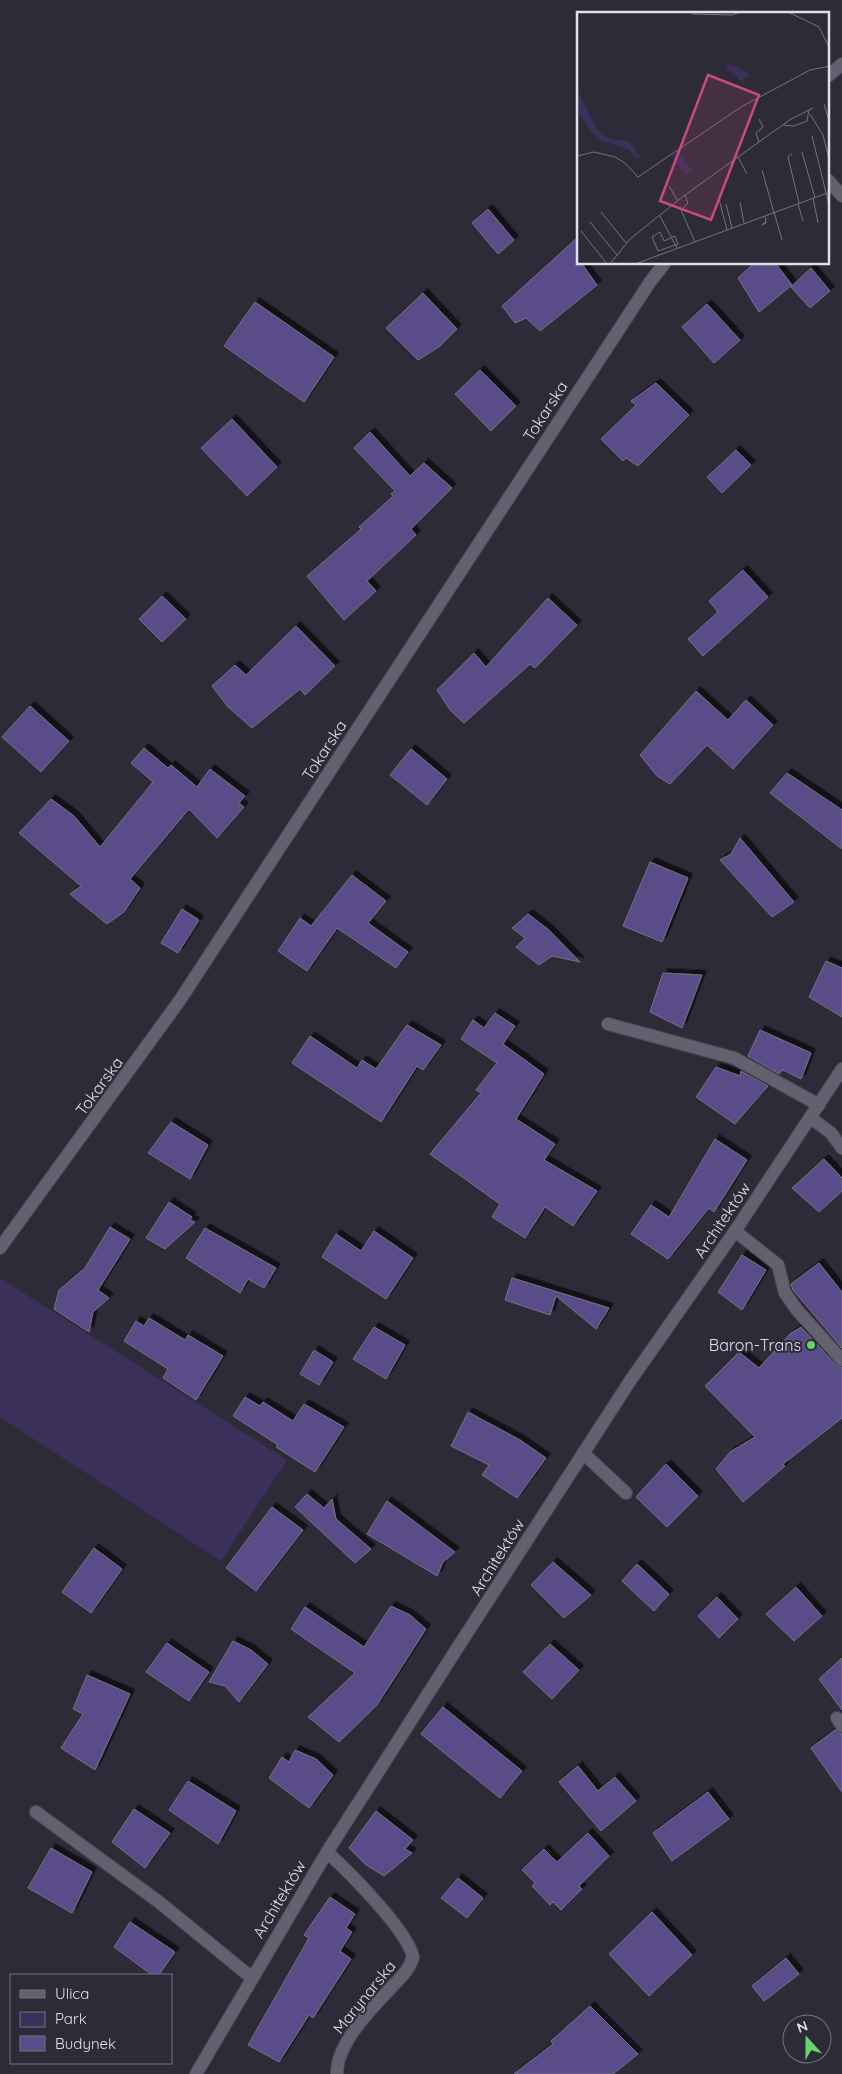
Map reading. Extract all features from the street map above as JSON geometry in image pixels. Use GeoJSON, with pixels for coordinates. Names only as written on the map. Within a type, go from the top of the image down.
{"type":"FeatureCollection","features":[{"type":"Feature","properties":{"kind":"street"},"geometry":{"type":"LineString","coordinates":[[830,74],[842,64]]}},
{"type":"Feature","properties":{"kind":"street"},"geometry":{"type":"LineString","coordinates":[[830,182],[842,196]]}},
{"type":"Feature","properties":{"kind":"street","name":"Tokarska"},"geometry":{"type":"LineString","coordinates":[[0,1248],[180,1000],[650,282],[663,265]]}},
{"type":"Feature","properties":{"kind":"street"},"geometry":{"type":"LineString","coordinates":[[608,1024],[734,1058],[819,1105]]}},
{"type":"Feature","properties":{"kind":"street","name":"Architektów"},"geometry":{"type":"LineString","coordinates":[[196,2074],[327,1852],[583,1453],[811,1118],[842,1069]]}},
{"type":"Feature","properties":{"kind":"street"},"geometry":{"type":"LineString","coordinates":[[811,1118],[831,1133],[842,1148]]}},
{"type":"Feature","properties":{"kind":"street"},"geometry":{"type":"LineString","coordinates":[[735,1230],[778,1266],[785,1293],[797,1310],[842,1360]]}},
{"type":"Feature","properties":{"kind":"street"},"geometry":{"type":"LineString","coordinates":[[583,1453],[626,1493]]}},
{"type":"Feature","properties":{"kind":"street"},"geometry":{"type":"LineString","coordinates":[[36,1812],[159,1902],[252,1978]]}},
{"type":"Feature","properties":{"kind":"street","name":"Marynarska"},"geometry":{"type":"LineString","coordinates":[[327,1852],[380,1907],[404,1938],[413,1957],[404,1974],[373,2007],[344,2046],[337,2063],[337,2074]]}},
{"type":"Feature","properties":{"kind":"green space"},"geometry":{"type":"Polygon","coordinates":[[[0,1278],[287,1460],[221,1561],[0,1417],[0,1278]]]}},
{"type":"Feature","properties":{"kind":"building"},"geometry":{"type":"Polygon","coordinates":[[[488,209],[514,240],[498,254],[472,223],[488,209]]]}},
{"type":"Feature","properties":{"kind":"building"},"geometry":{"type":"Polygon","coordinates":[[[577,238],[577,265],[583,265],[597,285],[540,331],[526,318],[515,323],[502,306],[577,238]]]}},
{"type":"Feature","properties":{"kind":"building"},"geometry":{"type":"Polygon","coordinates":[[[752,265],[777,265],[792,285],[759,312],[738,278],[752,265]]]}},
{"type":"Feature","properties":{"kind":"building"},"geometry":{"type":"Polygon","coordinates":[[[811,268],[830,291],[810,308],[791,287],[811,268]]]}},
{"type":"Feature","properties":{"kind":"building"},"geometry":{"type":"Polygon","coordinates":[[[423,293],[457,329],[439,347],[418,360],[386,328],[423,293]]]}},
{"type":"Feature","properties":{"kind":"building"},"geometry":{"type":"Polygon","coordinates":[[[255,302],[334,357],[304,402],[224,346],[255,302]]]}},
{"type":"Feature","properties":{"kind":"building"},"geometry":{"type":"Polygon","coordinates":[[[707,304],[740,340],[714,363],[682,327],[707,304]]]}},
{"type":"Feature","properties":{"kind":"building"},"geometry":{"type":"Polygon","coordinates":[[[480,370],[516,406],[491,431],[455,394],[480,370]]]}},
{"type":"Feature","properties":{"kind":"building"},"geometry":{"type":"Polygon","coordinates":[[[656,383],[689,415],[638,466],[626,458],[623,461],[601,439],[636,405],[631,401],[656,383]]]}},
{"type":"Feature","properties":{"kind":"building"},"geometry":{"type":"Polygon","coordinates":[[[232,419],[277,467],[247,496],[201,448],[232,419]]]}},
{"type":"Feature","properties":{"kind":"building"},"geometry":{"type":"Polygon","coordinates":[[[370,432],[410,476],[424,463],[452,488],[411,529],[416,535],[367,581],[376,591],[344,620],[307,576],[361,529],[359,527],[393,496],[391,494],[395,491],[354,448],[370,432]]]}},
{"type":"Feature","properties":{"kind":"building"},"geometry":{"type":"Polygon","coordinates":[[[736,450],[751,465],[722,493],[707,477],[736,450]]]}},
{"type":"Feature","properties":{"kind":"building"},"geometry":{"type":"Polygon","coordinates":[[[743,570],[768,597],[703,656],[688,639],[718,612],[709,601],[743,570]]]}},
{"type":"Feature","properties":{"kind":"building"},"geometry":{"type":"Polygon","coordinates":[[[162,596],[186,619],[162,642],[139,619],[162,596]]]}},
{"type":"Feature","properties":{"kind":"building"},"geometry":{"type":"Polygon","coordinates":[[[548,598],[577,625],[535,668],[530,664],[464,723],[450,710],[437,690],[474,653],[486,667],[548,598]]]}},
{"type":"Feature","properties":{"kind":"building"},"geometry":{"type":"Polygon","coordinates":[[[296,626],[335,666],[305,695],[300,689],[252,728],[228,707],[212,686],[235,665],[246,675],[296,626]]]}},
{"type":"Feature","properties":{"kind":"building"},"geometry":{"type":"Polygon","coordinates":[[[696,691],[728,720],[746,700],[773,725],[733,769],[707,745],[670,784],[657,776],[640,755],[696,691]]]}},
{"type":"Feature","properties":{"kind":"building"},"geometry":{"type":"Polygon","coordinates":[[[30,706],[69,741],[41,772],[2,737],[30,706]]]}},
{"type":"Feature","properties":{"kind":"building"},"geometry":{"type":"Polygon","coordinates":[[[144,748],[168,768],[171,765],[197,787],[210,769],[245,796],[239,803],[244,807],[217,838],[189,809],[130,879],[140,888],[124,912],[107,924],[70,894],[81,886],[19,833],[51,799],[74,816],[100,847],[153,782],[131,763],[144,748]]]}},
{"type":"Feature","properties":{"kind":"building"},"geometry":{"type":"Polygon","coordinates":[[[411,749],[447,779],[427,805],[390,775],[411,749]]]}},
{"type":"Feature","properties":{"kind":"building"},"geometry":{"type":"Polygon","coordinates":[[[787,773],[842,810],[842,849],[770,793],[787,773]]]}},
{"type":"Feature","properties":{"kind":"building"},"geometry":{"type":"Polygon","coordinates":[[[740,838],[794,902],[772,917],[720,860],[731,854],[740,838]]]}},
{"type":"Feature","properties":{"kind":"building"},"geometry":{"type":"Polygon","coordinates":[[[650,862],[688,878],[662,942],[623,926],[650,862]]]}},
{"type":"Feature","properties":{"kind":"building"},"geometry":{"type":"Polygon","coordinates":[[[352,875],[386,901],[368,923],[408,952],[396,968],[337,928],[307,971],[278,951],[300,918],[311,926],[352,875]]]}},
{"type":"Feature","properties":{"kind":"building"},"geometry":{"type":"Polygon","coordinates":[[[182,909],[199,920],[178,953],[161,943],[182,909]]]}},
{"type":"Feature","properties":{"kind":"building"},"geometry":{"type":"Polygon","coordinates":[[[528,914],[549,930],[580,962],[552,956],[539,965],[516,947],[525,938],[512,928],[528,914]]]}},
{"type":"Feature","properties":{"kind":"building"},"geometry":{"type":"Polygon","coordinates":[[[826,961],[842,968],[842,1017],[809,997],[826,961]]]}},
{"type":"Feature","properties":{"kind":"building"},"geometry":{"type":"Polygon","coordinates":[[[663,973],[702,975],[682,1028],[650,1012],[663,973]]]}},
{"type":"Feature","properties":{"kind":"building"},"geometry":{"type":"Polygon","coordinates":[[[495,1013],[515,1026],[503,1044],[544,1074],[516,1119],[555,1144],[544,1160],[597,1191],[573,1226],[545,1207],[525,1238],[492,1217],[500,1204],[430,1154],[481,1093],[476,1090],[497,1063],[461,1039],[473,1020],[484,1028],[495,1013]]]}},
{"type":"Feature","properties":{"kind":"building"},"geometry":{"type":"Polygon","coordinates":[[[407,1025],[441,1045],[423,1070],[417,1066],[381,1122],[292,1063],[310,1036],[357,1068],[362,1060],[376,1069],[407,1025]]]}},
{"type":"Feature","properties":{"kind":"building"},"geometry":{"type":"Polygon","coordinates":[[[760,1030],[811,1053],[801,1079],[783,1070],[779,1074],[748,1056],[760,1030]]]}},
{"type":"Feature","properties":{"kind":"building"},"geometry":{"type":"Polygon","coordinates":[[[716,1067],[740,1076],[741,1071],[768,1086],[735,1124],[696,1097],[716,1067]]]}},
{"type":"Feature","properties":{"kind":"building"},"geometry":{"type":"Polygon","coordinates":[[[171,1122],[208,1145],[190,1179],[148,1153],[171,1122]]]}},
{"type":"Feature","properties":{"kind":"building"},"geometry":{"type":"Polygon","coordinates":[[[715,1139],[747,1160],[714,1212],[709,1208],[668,1259],[631,1234],[651,1205],[669,1217],[715,1139]]]}},
{"type":"Feature","properties":{"kind":"building"},"geometry":{"type":"Polygon","coordinates":[[[824,1159],[842,1178],[842,1191],[819,1212],[792,1188],[824,1159]]]}},
{"type":"Feature","properties":{"kind":"building"},"geometry":{"type":"Polygon","coordinates":[[[169,1202],[192,1217],[190,1220],[195,1222],[165,1249],[146,1238],[169,1202]]]}},
{"type":"Feature","properties":{"kind":"building"},"geometry":{"type":"Polygon","coordinates":[[[110,1227],[130,1239],[98,1290],[109,1298],[93,1312],[89,1332],[54,1309],[59,1290],[85,1268],[110,1227]]]}},
{"type":"Feature","properties":{"kind":"building"},"geometry":{"type":"Polygon","coordinates":[[[205,1228],[276,1268],[264,1288],[248,1279],[240,1293],[186,1258],[205,1228]]]}},
{"type":"Feature","properties":{"kind":"building"},"geometry":{"type":"Polygon","coordinates":[[[374,1231],[413,1258],[386,1299],[322,1257],[336,1234],[361,1251],[374,1231]]]}},
{"type":"Feature","properties":{"kind":"building"},"geometry":{"type":"Polygon","coordinates":[[[742,1255],[766,1270],[742,1310],[718,1292],[742,1255]]]}},
{"type":"Feature","properties":{"kind":"building"},"geometry":{"type":"Polygon","coordinates":[[[819,1263],[842,1292],[842,1348],[793,1290],[791,1284],[819,1263]]]}},
{"type":"Feature","properties":{"kind":"building"},"geometry":{"type":"Polygon","coordinates":[[[512,1278],[609,1308],[596,1329],[556,1296],[550,1315],[505,1300],[512,1278]]]}},
{"type":"Feature","properties":{"kind":"building"},"geometry":{"type":"Polygon","coordinates":[[[149,1318],[185,1340],[188,1335],[223,1356],[196,1400],[163,1378],[168,1369],[124,1341],[136,1321],[144,1326],[149,1318]]]}},
{"type":"Feature","properties":{"kind":"building"},"geometry":{"type":"Polygon","coordinates":[[[374,1327],[405,1345],[386,1379],[353,1359],[374,1327]]]}},
{"type":"Feature","properties":{"kind":"building"},"geometry":{"type":"Polygon","coordinates":[[[801,1327],[836,1365],[842,1368],[842,1418],[783,1464],[785,1466],[743,1502],[716,1469],[730,1452],[755,1437],[705,1386],[739,1352],[759,1368],[790,1334],[801,1327]]]}},
{"type":"Feature","properties":{"kind":"building"},"geometry":{"type":"Polygon","coordinates":[[[314,1350],[333,1362],[319,1385],[300,1374],[314,1350]]]}},
{"type":"Feature","properties":{"kind":"building"},"geometry":{"type":"Polygon","coordinates":[[[245,1397],[260,1406],[263,1402],[293,1421],[304,1404],[344,1427],[315,1472],[233,1416],[245,1397]]]}},
{"type":"Feature","properties":{"kind":"building"},"geometry":{"type":"Polygon","coordinates":[[[468,1412],[520,1440],[546,1458],[517,1498],[482,1475],[489,1465],[451,1446],[468,1412]]]}},
{"type":"Feature","properties":{"kind":"building"},"geometry":{"type":"Polygon","coordinates":[[[666,1464],[698,1496],[667,1527],[636,1497],[666,1464]]]}},
{"type":"Feature","properties":{"kind":"building"},"geometry":{"type":"Polygon","coordinates":[[[307,1494],[324,1508],[332,1499],[336,1519],[371,1549],[355,1563],[295,1507],[307,1494]]]}},
{"type":"Feature","properties":{"kind":"building"},"geometry":{"type":"Polygon","coordinates":[[[387,1501],[455,1552],[443,1562],[437,1576],[367,1534],[387,1501]]]}},
{"type":"Feature","properties":{"kind":"building"},"geometry":{"type":"Polygon","coordinates":[[[272,1507],[303,1530],[256,1591],[226,1568],[272,1507]]]}},
{"type":"Feature","properties":{"kind":"building"},"geometry":{"type":"Polygon","coordinates":[[[94,1548],[122,1569],[91,1613],[62,1592],[94,1548]]]}},
{"type":"Feature","properties":{"kind":"building"},"geometry":{"type":"Polygon","coordinates":[[[553,1562],[591,1595],[564,1618],[531,1585],[553,1562]]]}},
{"type":"Feature","properties":{"kind":"building"},"geometry":{"type":"Polygon","coordinates":[[[637,1564],[669,1594],[654,1611],[622,1581],[637,1564]]]}},
{"type":"Feature","properties":{"kind":"building"},"geometry":{"type":"Polygon","coordinates":[[[796,1587],[822,1616],[794,1641],[766,1614],[796,1587]]]}},
{"type":"Feature","properties":{"kind":"building"},"geometry":{"type":"Polygon","coordinates":[[[717,1597],[738,1619],[719,1638],[698,1616],[717,1597]]]}},
{"type":"Feature","properties":{"kind":"building"},"geometry":{"type":"Polygon","coordinates":[[[391,1606],[410,1615],[426,1629],[377,1705],[339,1742],[308,1717],[355,1673],[291,1629],[305,1607],[364,1647],[391,1606]]]}},
{"type":"Feature","properties":{"kind":"building"},"geometry":{"type":"Polygon","coordinates":[[[233,1641],[251,1650],[268,1664],[239,1702],[225,1686],[209,1682],[233,1641]]]}},
{"type":"Feature","properties":{"kind":"building"},"geometry":{"type":"Polygon","coordinates":[[[167,1643],[209,1672],[189,1701],[146,1672],[167,1643]]]}},
{"type":"Feature","properties":{"kind":"building"},"geometry":{"type":"Polygon","coordinates":[[[550,1644],[579,1670],[552,1699],[523,1672],[550,1644]]]}},
{"type":"Feature","properties":{"kind":"building"},"geometry":{"type":"Polygon","coordinates":[[[842,1658],[842,1710],[819,1679],[842,1658]]]}},
{"type":"Feature","properties":{"kind":"building"},"geometry":{"type":"Polygon","coordinates":[[[87,1675],[130,1694],[95,1770],[61,1748],[83,1714],[73,1709],[87,1675]]]}},
{"type":"Feature","properties":{"kind":"building"},"geometry":{"type":"Polygon","coordinates":[[[443,1707],[522,1771],[500,1798],[421,1734],[443,1707]]]}},
{"type":"Feature","properties":{"kind":"building"},"geometry":{"type":"Polygon","coordinates":[[[835,1730],[842,1734],[842,1792],[811,1748],[835,1730]]]}},
{"type":"Feature","properties":{"kind":"building"},"geometry":{"type":"Polygon","coordinates":[[[295,1750],[316,1759],[333,1775],[309,1808],[269,1778],[282,1757],[289,1762],[295,1750]]]}},
{"type":"Feature","properties":{"kind":"building"},"geometry":{"type":"Polygon","coordinates":[[[578,1766],[598,1791],[615,1777],[636,1801],[601,1831],[559,1782],[578,1766]]]}},
{"type":"Feature","properties":{"kind":"building"},"geometry":{"type":"Polygon","coordinates":[[[188,1781],[236,1811],[218,1844],[169,1810],[188,1781]]]}},
{"type":"Feature","properties":{"kind":"building"},"geometry":{"type":"Polygon","coordinates":[[[708,1792],[729,1819],[672,1861],[653,1833],[708,1792]]]}},
{"type":"Feature","properties":{"kind":"building"},"geometry":{"type":"Polygon","coordinates":[[[134,1809],[170,1833],[145,1868],[112,1842],[134,1809]]]}},
{"type":"Feature","properties":{"kind":"building"},"geometry":{"type":"Polygon","coordinates":[[[376,1811],[413,1840],[405,1849],[412,1853],[384,1876],[366,1865],[349,1848],[376,1811]]]}},
{"type":"Feature","properties":{"kind":"building"},"geometry":{"type":"Polygon","coordinates":[[[588,1833],[609,1856],[579,1886],[582,1889],[561,1910],[553,1902],[550,1905],[532,1886],[535,1883],[522,1870],[544,1849],[557,1862],[588,1833]]]}},
{"type":"Feature","properties":{"kind":"building"},"geometry":{"type":"Polygon","coordinates":[[[51,1848],[92,1872],[72,1913],[28,1888],[51,1848]]]}},
{"type":"Feature","properties":{"kind":"building"},"geometry":{"type":"Polygon","coordinates":[[[458,1878],[483,1898],[467,1918],[441,1898],[458,1878]]]}},
{"type":"Feature","properties":{"kind":"building"},"geometry":{"type":"Polygon","coordinates":[[[330,1897],[355,1914],[346,1928],[352,1932],[340,1951],[351,1959],[313,2018],[309,2015],[279,2062],[248,2045],[309,1938],[304,1935],[330,1897]]]}},
{"type":"Feature","properties":{"kind":"building"},"geometry":{"type":"Polygon","coordinates":[[[652,1912],[692,1955],[649,1996],[609,1954],[652,1912]]]}},
{"type":"Feature","properties":{"kind":"building"},"geometry":{"type":"Polygon","coordinates":[[[130,1922],[175,1952],[160,1974],[151,1974],[114,1947],[130,1922]]]}},
{"type":"Feature","properties":{"kind":"building"},"geometry":{"type":"Polygon","coordinates":[[[786,1958],[799,1974],[764,2001],[752,1986],[786,1958]]]}},
{"type":"Feature","properties":{"kind":"building"},"geometry":{"type":"Polygon","coordinates":[[[590,2006],[638,2054],[613,2074],[514,2074],[553,2044],[551,2041],[590,2006]]]}},
{"type":"Feature","properties":{"kind":"place","name":"Baron-Trans"},"geometry":{"type":"Point","coordinates":[811,1345]}}]}
